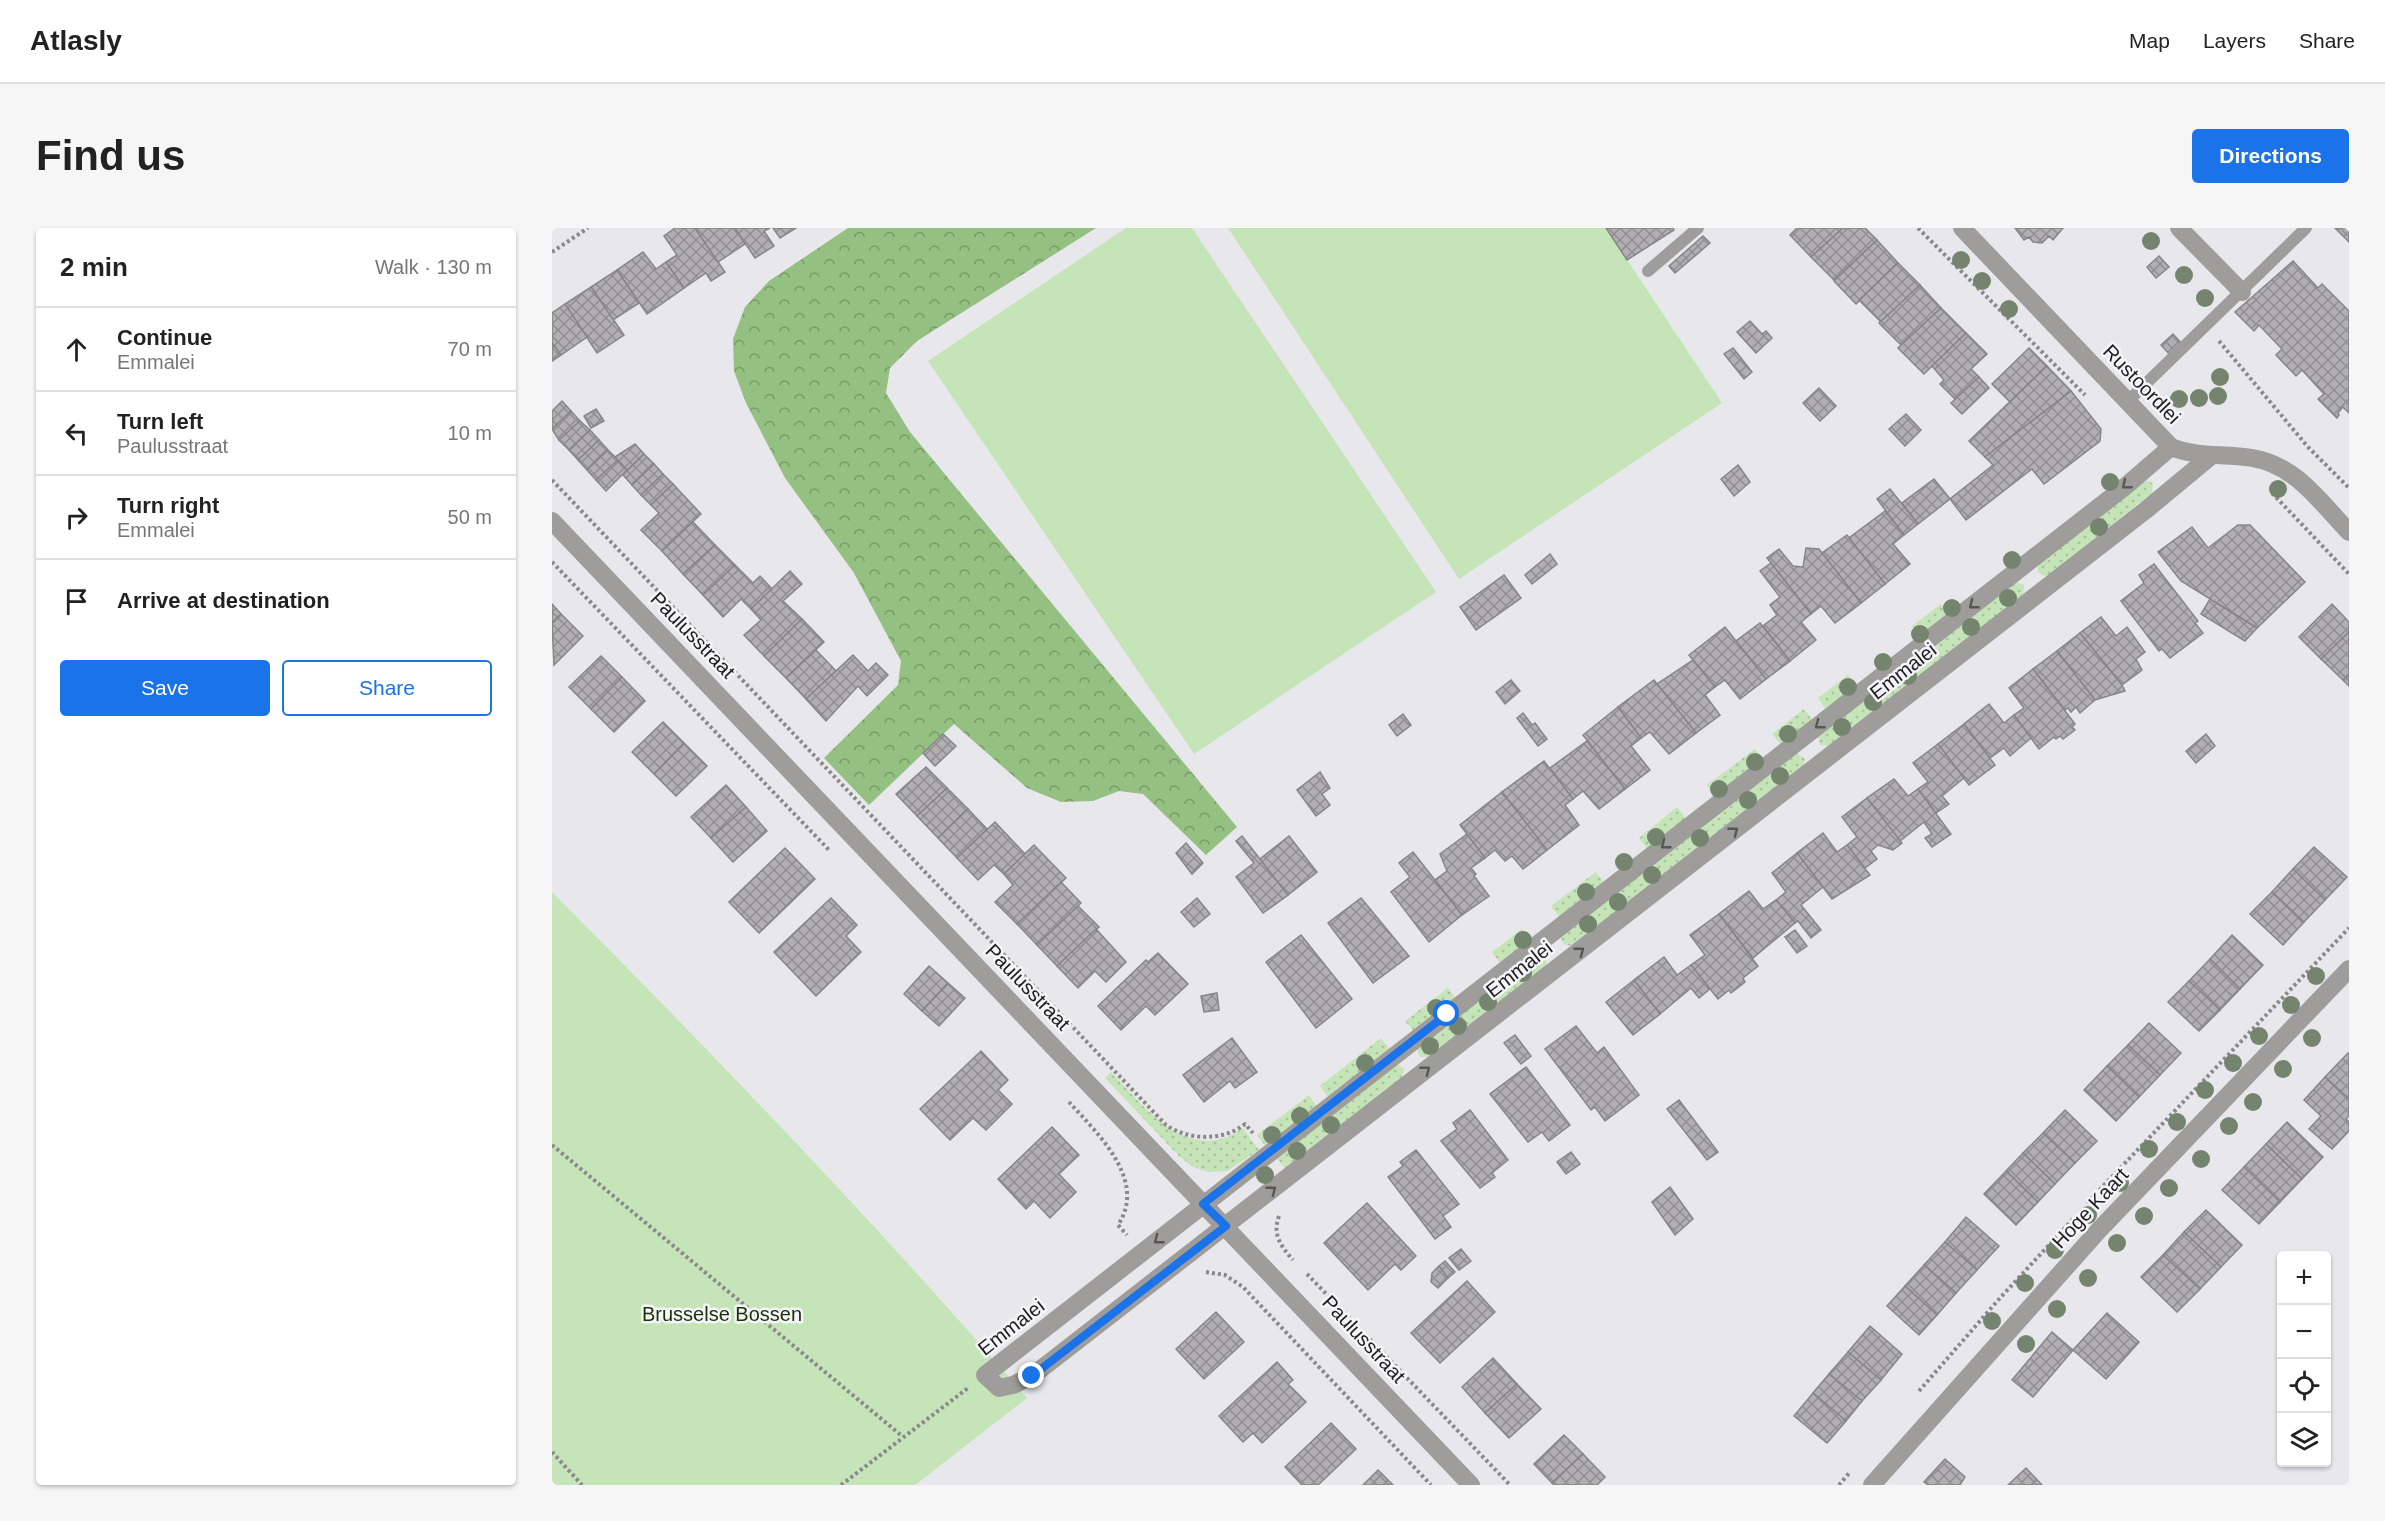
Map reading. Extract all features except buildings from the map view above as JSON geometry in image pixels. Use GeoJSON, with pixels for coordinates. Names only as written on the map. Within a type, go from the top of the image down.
{"type":"FeatureCollection","features":[{"type":"Feature","properties":{"kind":"street","name":"Rustoordlei"},"geometry":{"type":"LineString","coordinates":[[1962,228],[2170,447],[2190,454],[2252,458],[2272,463],[2304,483],[2346,522]]}},
{"type":"Feature","properties":{"kind":"street"},"geometry":{"type":"LineString","coordinates":[[2179,228],[2242,292]]}},
{"type":"Feature","properties":{"kind":"street","name":"Emmalei"},"geometry":{"type":"LineString","coordinates":[[2170,447],[2118,492],[985,1375],[999,1388],[1013,1385],[1032,1376],[2146,510],[2211,456]]}},
{"type":"Feature","properties":{"kind":"street","name":"Paulusstraat"},"geometry":{"type":"LineString","coordinates":[[552,521],[1471,1485]]}},
{"type":"Feature","properties":{"kind":"street","name":"Hoge Kaart"},"geometry":{"type":"LineString","coordinates":[[1872,1485],[2099,1230],[2349,969]]}},
{"type":"Feature","properties":{"kind":"lane"},"geometry":{"type":"LineString","coordinates":[[1648,271],[1698,228]]}},
{"type":"Feature","properties":{"kind":"lane"},"geometry":{"type":"LineString","coordinates":[[2127,402],[2306,228]]}},
{"type":"Feature","properties":{"kind":"path"},"geometry":{"type":"LineString","coordinates":[[552,252],[588,228]]}},
{"type":"Feature","properties":{"kind":"path"},"geometry":{"type":"LineString","coordinates":[[1918,228],[2093,403]]}},
{"type":"Feature","properties":{"kind":"path"},"geometry":{"type":"LineString","coordinates":[[2207,326],[2308,447],[2349,488]]}},
{"type":"Feature","properties":{"kind":"path"},"geometry":{"type":"LineString","coordinates":[[552,480],[1166,1125],[1186,1135],[1199,1137],[1226,1134],[1245,1124],[1252,1135],[1259,1129]]}},
{"type":"Feature","properties":{"kind":"path"},"geometry":{"type":"LineString","coordinates":[[2264,487],[2349,574]]}},
{"type":"Feature","properties":{"kind":"path"},"geometry":{"type":"LineString","coordinates":[[552,562],[835,857]]}},
{"type":"Feature","properties":{"kind":"path"},"geometry":{"type":"LineString","coordinates":[[1061,1094],[1107,1144],[1120,1167],[1127,1204],[1125,1216],[1118,1225],[1130,1239]]}},
{"type":"Feature","properties":{"kind":"path"},"geometry":{"type":"LineString","coordinates":[[552,1145],[902,1436]]}},
{"type":"Feature","properties":{"kind":"path"},"geometry":{"type":"LineString","coordinates":[[1283,1210],[1276,1223],[1280,1245],[1510,1485]]}},
{"type":"Feature","properties":{"kind":"path"},"geometry":{"type":"LineString","coordinates":[[1196,1273],[1225,1275],[1243,1287],[1431,1485]]}},
{"type":"Feature","properties":{"kind":"path"},"geometry":{"type":"LineString","coordinates":[[841,1485],[902,1436],[985,1375]]}},
{"type":"Feature","properties":{"kind":"path"},"geometry":{"type":"LineString","coordinates":[[552,1452],[582,1485]]}},
{"type":"Feature","properties":{"kind":"green space"},"geometry":{"type":"Polygon","coordinates":[[[848,228],[1096,228],[917,341],[890,368],[886,393],[910,432],[1237,827],[1206,855],[1143,794],[1119,791],[1093,801],[1061,802],[1027,788],[954,724],[869,805],[824,758],[898,685],[901,661],[854,573],[785,478],[746,403],[734,371],[733,339],[745,307],[769,281],[848,228]]]}},
{"type":"Feature","properties":{"kind":"green space"},"geometry":{"type":"Polygon","coordinates":[[[1126,228],[1192,228],[1436,592],[1194,754],[928,361],[1126,228]]]}},
{"type":"Feature","properties":{"kind":"green space"},"geometry":{"type":"Polygon","coordinates":[[[1228,228],[1606,228],[1722,403],[1459,579],[1228,228]]]}},
{"type":"Feature","properties":{"kind":"green space"},"geometry":{"type":"Polygon","coordinates":[[[2149,481],[2153,484],[2152,493],[2049,575],[2044,576],[2038,572],[2038,564],[2144,482],[2149,481]]]}},
{"type":"Feature","properties":{"kind":"green space"},"geometry":{"type":"Polygon","coordinates":[[[2016,582],[2024,585],[2023,596],[1829,746],[1820,745],[1818,736],[2016,582]]]}},
{"type":"Feature","properties":{"kind":"green space"},"geometry":{"type":"Polygon","coordinates":[[[1941,604],[1950,615],[1921,638],[1912,626],[1941,604]]]}},
{"type":"Feature","properties":{"kind":"green space"},"geometry":{"type":"Polygon","coordinates":[[[1848,675],[1857,687],[1827,711],[1818,698],[1848,675]]]}},
{"type":"Feature","properties":{"kind":"green space"},"geometry":{"type":"Polygon","coordinates":[[[1804,709],[1813,721],[1782,746],[1772,734],[1804,709]]]}},
{"type":"Feature","properties":{"kind":"green space"},"geometry":{"type":"Polygon","coordinates":[[[1755,749],[1764,760],[1716,797],[1707,785],[1755,749]]]}},
{"type":"Feature","properties":{"kind":"green space"},"geometry":{"type":"Polygon","coordinates":[[[1797,753],[1805,759],[1803,767],[1572,946],[1563,944],[1560,937],[1797,753]]]}},
{"type":"Feature","properties":{"kind":"green space"},"geometry":{"type":"Polygon","coordinates":[[[1677,807],[1687,820],[1648,850],[1639,838],[1677,807]]]}},
{"type":"Feature","properties":{"kind":"green space"},"geometry":{"type":"Polygon","coordinates":[[[1596,872],[1605,883],[1560,918],[1551,906],[1596,872]]]}},
{"type":"Feature","properties":{"kind":"green space","name":"Brusselse Bossen"},"geometry":{"type":"Polygon","coordinates":[[[552,892],[794,1141],[912,1268],[1027,1398],[915,1485],[552,1485],[552,892]]]}},
{"type":"Feature","properties":{"kind":"green space"},"geometry":{"type":"Polygon","coordinates":[[[1522,929],[1531,941],[1501,964],[1492,952],[1522,929]]]}},
{"type":"Feature","properties":{"kind":"green space"},"geometry":{"type":"Polygon","coordinates":[[[1538,953],[1547,956],[1546,966],[1429,1057],[1420,1057],[1417,1049],[1538,953]]]}},
{"type":"Feature","properties":{"kind":"green space"},"geometry":{"type":"Polygon","coordinates":[[[1448,988],[1456,999],[1414,1031],[1405,1021],[1448,988]]]}},
{"type":"Feature","properties":{"kind":"green space"},"geometry":{"type":"Polygon","coordinates":[[[1381,1038],[1390,1050],[1329,1098],[1320,1086],[1381,1038]]]}},
{"type":"Feature","properties":{"kind":"green space"},"geometry":{"type":"Polygon","coordinates":[[[1397,1064],[1404,1069],[1402,1078],[1286,1169],[1275,1157],[1397,1064]]]}},
{"type":"Feature","properties":{"kind":"green space"},"geometry":{"type":"Polygon","coordinates":[[[1111,1072],[1153,1115],[1169,1128],[1186,1137],[1204,1141],[1223,1138],[1243,1128],[1259,1150],[1227,1171],[1208,1172],[1193,1167],[1179,1156],[1105,1078],[1111,1072]]]}},
{"type":"Feature","properties":{"kind":"green space"},"geometry":{"type":"Polygon","coordinates":[[[1309,1095],[1317,1107],[1266,1147],[1257,1135],[1309,1095]]]}},
{"type":"Feature","properties":{"kind":"route"},"geometry":{"type":"LineString","coordinates":[[1032,1376],[1226,1226],[1203,1204],[1447,1014]]}}]}
